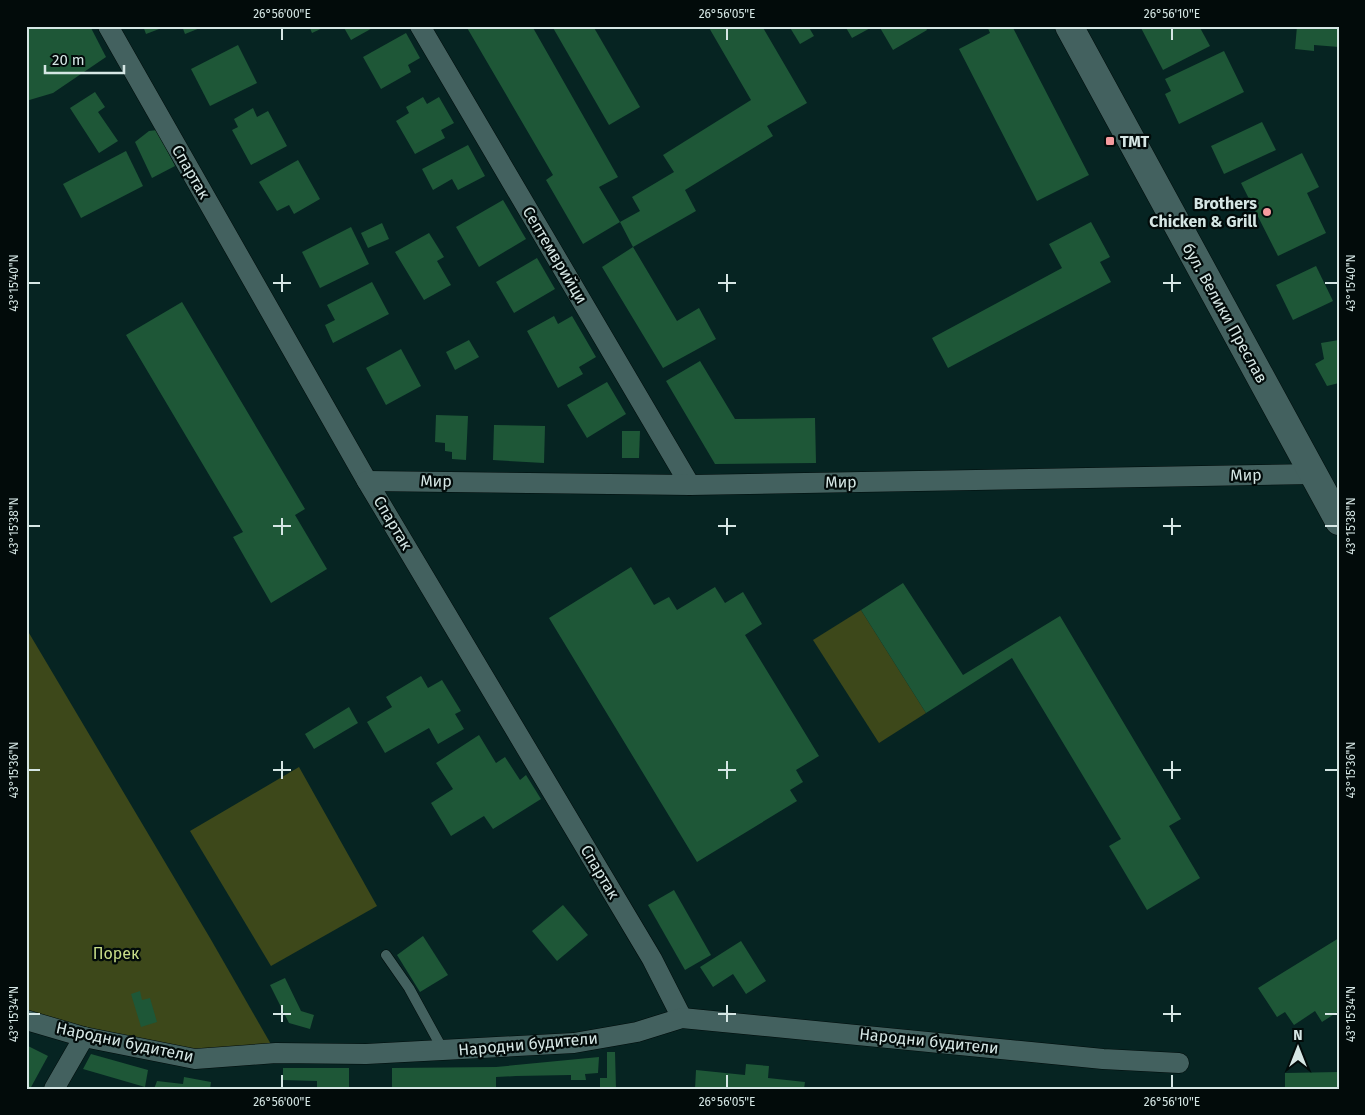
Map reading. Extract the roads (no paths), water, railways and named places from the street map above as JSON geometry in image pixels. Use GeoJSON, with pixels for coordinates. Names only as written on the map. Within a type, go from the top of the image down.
{"type":"FeatureCollection","features":[{"type":"Feature","properties":{"kind":"main road","name":"бул. Велики Преслав"},"geometry":{"type":"LineString","coordinates":[[1069,26],[1314,474],[1335,505]]}},
{"type":"Feature","properties":{"kind":"street","name":"Спартак"},"geometry":{"type":"LineString","coordinates":[[108,26],[368,481],[652,959],[682,1018]]}},
{"type":"Feature","properties":{"kind":"street","name":"Септемврийци"},"geometry":{"type":"LineString","coordinates":[[420,26],[690,485]]}},
{"type":"Feature","properties":{"kind":"street","name":"Мир"},"geometry":{"type":"LineString","coordinates":[[368,481],[690,485],[1314,474]]}},
{"type":"Feature","properties":{"kind":"street","name":"Народни будители"},"geometry":{"type":"LineString","coordinates":[[26,1020],[84,1037],[195,1058],[276,1053],[366,1054],[574,1043],[637,1032],[682,1018],[1102,1058],[1179,1063]]}},
{"type":"Feature","properties":{"kind":"street"},"geometry":{"type":"LineString","coordinates":[[54,1089],[84,1037]]}},
{"type":"Feature","properties":{"kind":"lane"},"geometry":{"type":"LineString","coordinates":[[386,956],[409,988],[443,1050]]}},
{"type":"Feature","properties":{"kind":"place","name":"ТМТ"},"geometry":{"type":"Point","coordinates":[1110,141]}},
{"type":"Feature","properties":{"kind":"place","name":"Brothers Chicken & Grill"},"geometry":{"type":"Point","coordinates":[1267,212]}},
{"type":"Feature","properties":{"kind":"park label","name":"Порек"},"geometry":{"type":"Point","coordinates":[116,953]}}]}
